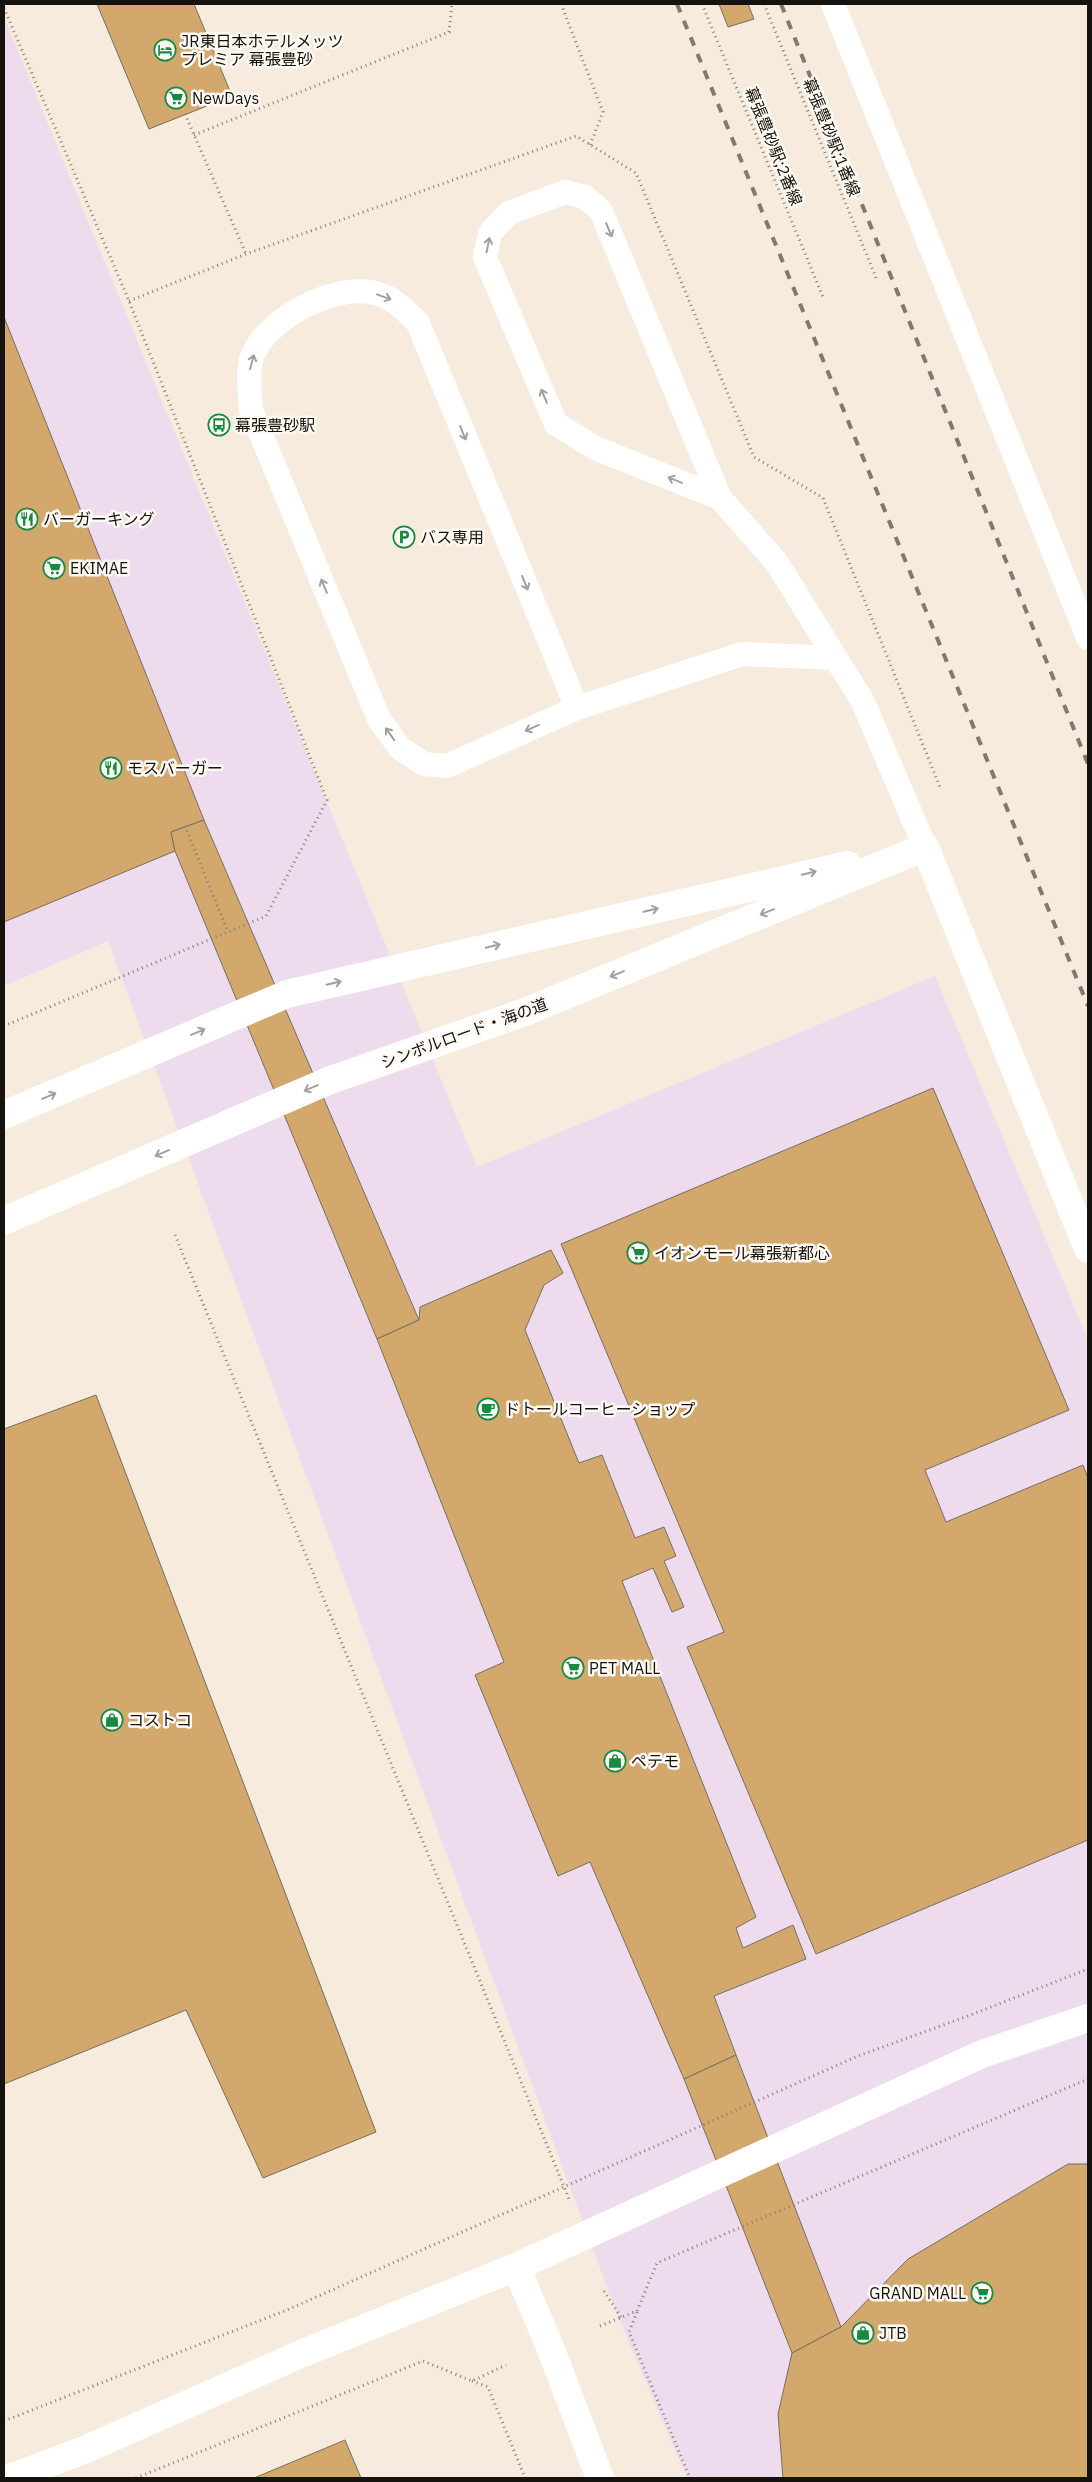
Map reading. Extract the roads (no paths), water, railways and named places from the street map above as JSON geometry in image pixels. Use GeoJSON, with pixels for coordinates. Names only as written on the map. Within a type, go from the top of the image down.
{"type":"FeatureCollection","features":[{"type":"Feature","properties":{"kind":"street"},"geometry":{"type":"LineString","coordinates":[[4,1115],[287,994],[925,847],[1088,1249]]}},
{"type":"Feature","properties":{"kind":"street","name":"シンボルロード・海の道"},"geometry":{"type":"LineString","coordinates":[[4,1222],[328,1081],[525,1012],[925,847]]}},
{"type":"Feature","properties":{"kind":"street"},"geometry":{"type":"LineString","coordinates":[[10,2478],[93,2446],[301,2354],[516,2267],[982,2054],[1088,2018]]}},
{"type":"Feature","properties":{"kind":"street"},"geometry":{"type":"LineString","coordinates":[[516,2267],[550,2347],[600,2478]]}},
{"type":"Feature","properties":{"kind":"lane"},"geometry":{"type":"LineString","coordinates":[[833,4],[1088,638]]}},
{"type":"Feature","properties":{"kind":"lane"},"geometry":{"type":"LineString","coordinates":[[720,498],[595,448],[556,424],[485,257],[490,233],[509,213],[565,192],[585,197],[601,211],[720,498],[777,563],[863,702],[925,847]]}},
{"type":"Feature","properties":{"kind":"lane"},"geometry":{"type":"LineString","coordinates":[[576,708],[418,323],[395,300],[371,292],[337,293],[282,318],[264,336],[251,360],[249,381],[251,410],[380,719],[400,748],[424,764],[447,766],[576,708],[742,654],[836,658]]}},
{"type":"Feature","properties":{"kind":"railway"},"geometry":{"type":"LineString","coordinates":[[677,4],[1088,1006]]}},
{"type":"Feature","properties":{"kind":"railway"},"geometry":{"type":"LineString","coordinates":[[781,4],[1088,764]]}},
{"type":"Feature","properties":{"kind":"place","name":"JR東日本ホテルメッツ プレミア 幕張豊砂"},"geometry":{"type":"Point","coordinates":[165,50]}},
{"type":"Feature","properties":{"kind":"place","name":"NewDays"},"geometry":{"type":"Point","coordinates":[176,98]}},
{"type":"Feature","properties":{"kind":"place","name":"幕張豊砂駅"},"geometry":{"type":"Point","coordinates":[219,425]}},
{"type":"Feature","properties":{"kind":"place","name":"バーガーキング"},"geometry":{"type":"Point","coordinates":[27,519]}},
{"type":"Feature","properties":{"kind":"place","name":"バス専用"},"geometry":{"type":"Point","coordinates":[404,537]}},
{"type":"Feature","properties":{"kind":"place","name":"EKIMAE"},"geometry":{"type":"Point","coordinates":[54,568]}},
{"type":"Feature","properties":{"kind":"place","name":"モスバーガー"},"geometry":{"type":"Point","coordinates":[111,768]}},
{"type":"Feature","properties":{"kind":"place","name":"イオンモール幕張新都心"},"geometry":{"type":"Point","coordinates":[638,1253]}},
{"type":"Feature","properties":{"kind":"place","name":"ドトールコーヒーショップ"},"geometry":{"type":"Point","coordinates":[488,1409]}},
{"type":"Feature","properties":{"kind":"place","name":"PET MALL"},"geometry":{"type":"Point","coordinates":[573,1668]}},
{"type":"Feature","properties":{"kind":"place","name":"コストコ"},"geometry":{"type":"Point","coordinates":[112,1720]}},
{"type":"Feature","properties":{"kind":"place","name":"ペテモ"},"geometry":{"type":"Point","coordinates":[615,1761]}},
{"type":"Feature","properties":{"kind":"place","name":"GRAND MALL"},"geometry":{"type":"Point","coordinates":[982,2293]}},
{"type":"Feature","properties":{"kind":"place","name":"JTB"},"geometry":{"type":"Point","coordinates":[863,2333]}}]}
